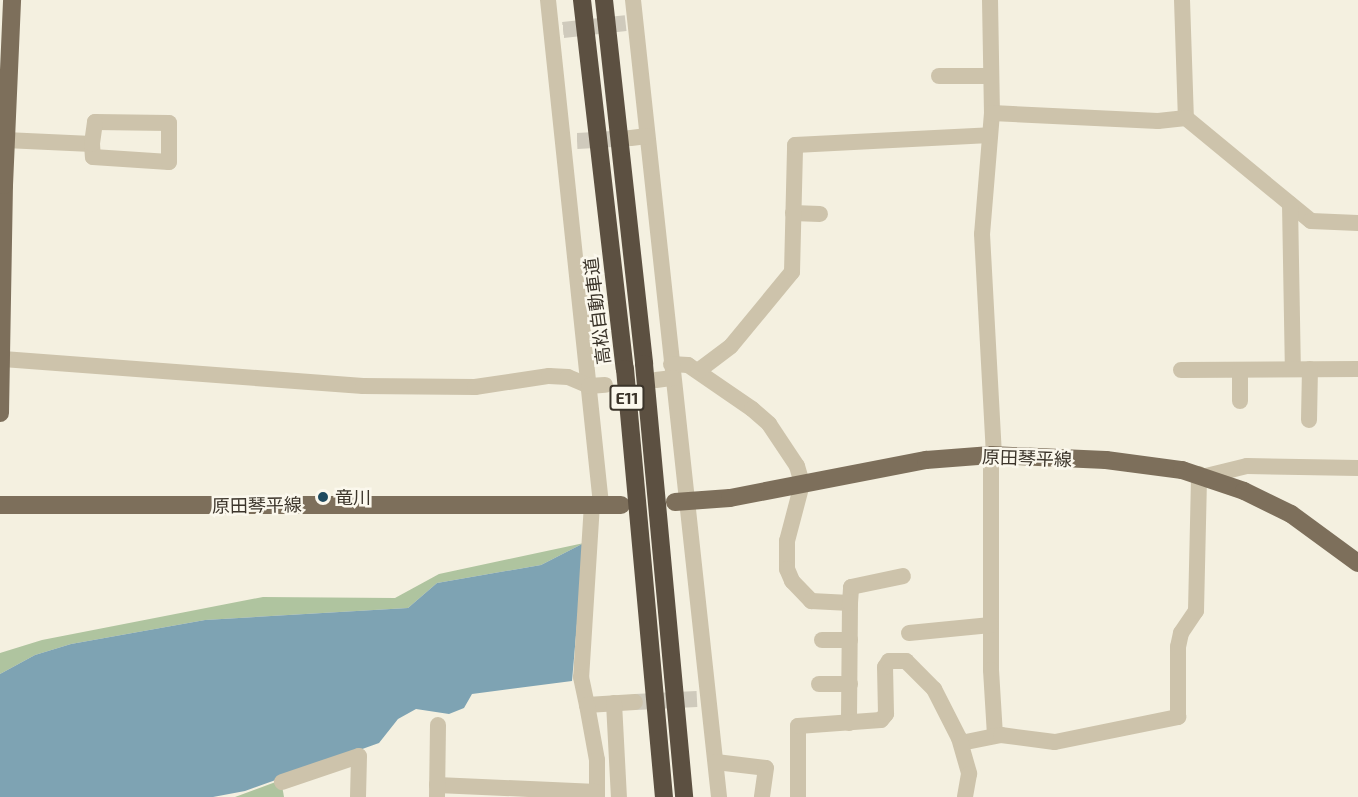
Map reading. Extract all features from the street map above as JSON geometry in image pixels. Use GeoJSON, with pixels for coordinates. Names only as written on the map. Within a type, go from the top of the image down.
{"type":"FeatureCollection","features":[{"type":"Feature","properties":{"kind":"highway","name":"高松自動車道"},"geometry":{"type":"LineString","coordinates":[[582,0],[625,369],[664,797]]}},
{"type":"Feature","properties":{"kind":"highway","name":"E11"},"geometry":{"type":"LineString","coordinates":[[604,0],[684,797]]}},
{"type":"Feature","properties":{"kind":"main road"},"geometry":{"type":"LineString","coordinates":[[0,412],[3,359],[5,140],[12,0]]}},
{"type":"Feature","properties":{"kind":"main road","name":"原田琴平線"},"geometry":{"type":"LineString","coordinates":[[682,502],[801,484],[926,460],[993,455],[1106,460],[1203,475],[1291,514],[1358,563]]}},
{"type":"Feature","properties":{"kind":"main road","name":"原田琴平線"},"geometry":{"type":"LineString","coordinates":[[0,505],[621,505]]}},
{"type":"Feature","properties":{"kind":"street"},"geometry":{"type":"LineString","coordinates":[[438,725],[437,791],[597,794],[597,760],[581,677],[597,504],[597,386],[558,31],[548,0]]}},
{"type":"Feature","properties":{"kind":"street"},"geometry":{"type":"LineString","coordinates":[[633,0],[631,23],[639,137],[704,697],[716,762],[719,797]]}},
{"type":"Feature","properties":{"kind":"street"},"geometry":{"type":"LineString","coordinates":[[990,0],[992,113],[982,234],[993,455],[991,625],[995,735]]}},
{"type":"Feature","properties":{"kind":"street"},"geometry":{"type":"LineString","coordinates":[[1182,0],[1186,118]]}},
{"type":"Feature","properties":{"kind":"street"},"geometry":{"type":"LineString","coordinates":[[939,76],[991,76]]}},
{"type":"Feature","properties":{"kind":"street"},"geometry":{"type":"LineString","coordinates":[[992,113],[1158,121],[1186,118],[1311,221],[1358,223]]}},
{"type":"Feature","properties":{"kind":"street"},"geometry":{"type":"LineString","coordinates":[[95,122],[169,123],[169,162],[93,158],[92,144],[95,122]]}},
{"type":"Feature","properties":{"kind":"street"},"geometry":{"type":"LineString","coordinates":[[667,374],[698,371],[731,346],[792,272],[795,145],[990,135]]}},
{"type":"Feature","properties":{"kind":"street"},"geometry":{"type":"LineString","coordinates":[[5,140],[92,144]]}},
{"type":"Feature","properties":{"kind":"street"},"geometry":{"type":"LineString","coordinates":[[1290,204],[1302,369],[1309,420]]}},
{"type":"Feature","properties":{"kind":"street"},"geometry":{"type":"LineString","coordinates":[[793,213],[820,214]]}},
{"type":"Feature","properties":{"kind":"street"},"geometry":{"type":"LineString","coordinates":[[3,359],[363,386],[475,387],[549,376],[568,377],[597,386]]}},
{"type":"Feature","properties":{"kind":"street"},"geometry":{"type":"LineString","coordinates":[[1240,369],[1240,401]]}},
{"type":"Feature","properties":{"kind":"street"},"geometry":{"type":"LineString","coordinates":[[1181,370],[1358,369]]}},
{"type":"Feature","properties":{"kind":"street"},"geometry":{"type":"LineString","coordinates":[[698,371],[769,424],[797,466],[801,484],[784,554],[792,581],[811,601],[850,603]]}},
{"type":"Feature","properties":{"kind":"street"},"geometry":{"type":"LineString","coordinates":[[961,743],[995,735],[1055,742],[1178,717],[1178,648],[1181,633],[1196,611],[1203,475],[1246,466],[1358,468]]}},
{"type":"Feature","properties":{"kind":"street"},"geometry":{"type":"LineString","coordinates":[[849,723],[852,587],[903,576]]}},
{"type":"Feature","properties":{"kind":"street"},"geometry":{"type":"LineString","coordinates":[[909,633],[991,625]]}},
{"type":"Feature","properties":{"kind":"street"},"geometry":{"type":"LineString","coordinates":[[822,640],[850,640]]}},
{"type":"Feature","properties":{"kind":"street"},"geometry":{"type":"LineString","coordinates":[[798,797],[798,726],[881,720],[886,714],[885,667],[890,661],[906,661],[934,689],[961,743],[969,774],[965,797]]}},
{"type":"Feature","properties":{"kind":"street"},"geometry":{"type":"LineString","coordinates":[[819,684],[850,684]]}},
{"type":"Feature","properties":{"kind":"street"},"geometry":{"type":"LineString","coordinates":[[587,705],[636,702]]}},
{"type":"Feature","properties":{"kind":"street"},"geometry":{"type":"LineString","coordinates":[[615,704],[619,797]]}},
{"type":"Feature","properties":{"kind":"street"},"geometry":{"type":"LineString","coordinates":[[282,782],[359,756],[358,797]]}},
{"type":"Feature","properties":{"kind":"street"},"geometry":{"type":"LineString","coordinates":[[716,762],[765,768],[762,797]]}},
{"type":"Feature","properties":{"kind":"green space"},"geometry":{"type":"Polygon","coordinates":[[[584,543],[541,565],[437,583],[408,608],[205,620],[71,644],[35,655],[0,674],[0,653],[42,640],[263,597],[395,598],[439,574],[584,543]]]}},
{"type":"Feature","properties":{"kind":"green space"},"geometry":{"type":"Polygon","coordinates":[[[281,780],[284,797],[235,797],[281,780]]]}},
{"type":"Feature","properties":{"kind":"water"},"geometry":{"type":"Polygon","coordinates":[[[584,543],[572,681],[472,694],[464,708],[449,714],[416,709],[398,719],[379,743],[245,791],[213,797],[0,797],[0,674],[35,655],[71,644],[205,620],[408,608],[437,583],[541,565],[584,543]]]}},
{"type":"Feature","properties":{"kind":"tunnel"},"geometry":{"type":"LineString","coordinates":[[563,30],[626,23]]}},
{"type":"Feature","properties":{"kind":"tunnel"},"geometry":{"type":"LineString","coordinates":[[577,141],[631,138]]}},
{"type":"Feature","properties":{"kind":"tunnel"},"geometry":{"type":"LineString","coordinates":[[635,702],[697,699]]}},
{"type":"Feature","properties":{"kind":"place","name":"竜川"},"geometry":{"type":"Point","coordinates":[323,497]}}]}
